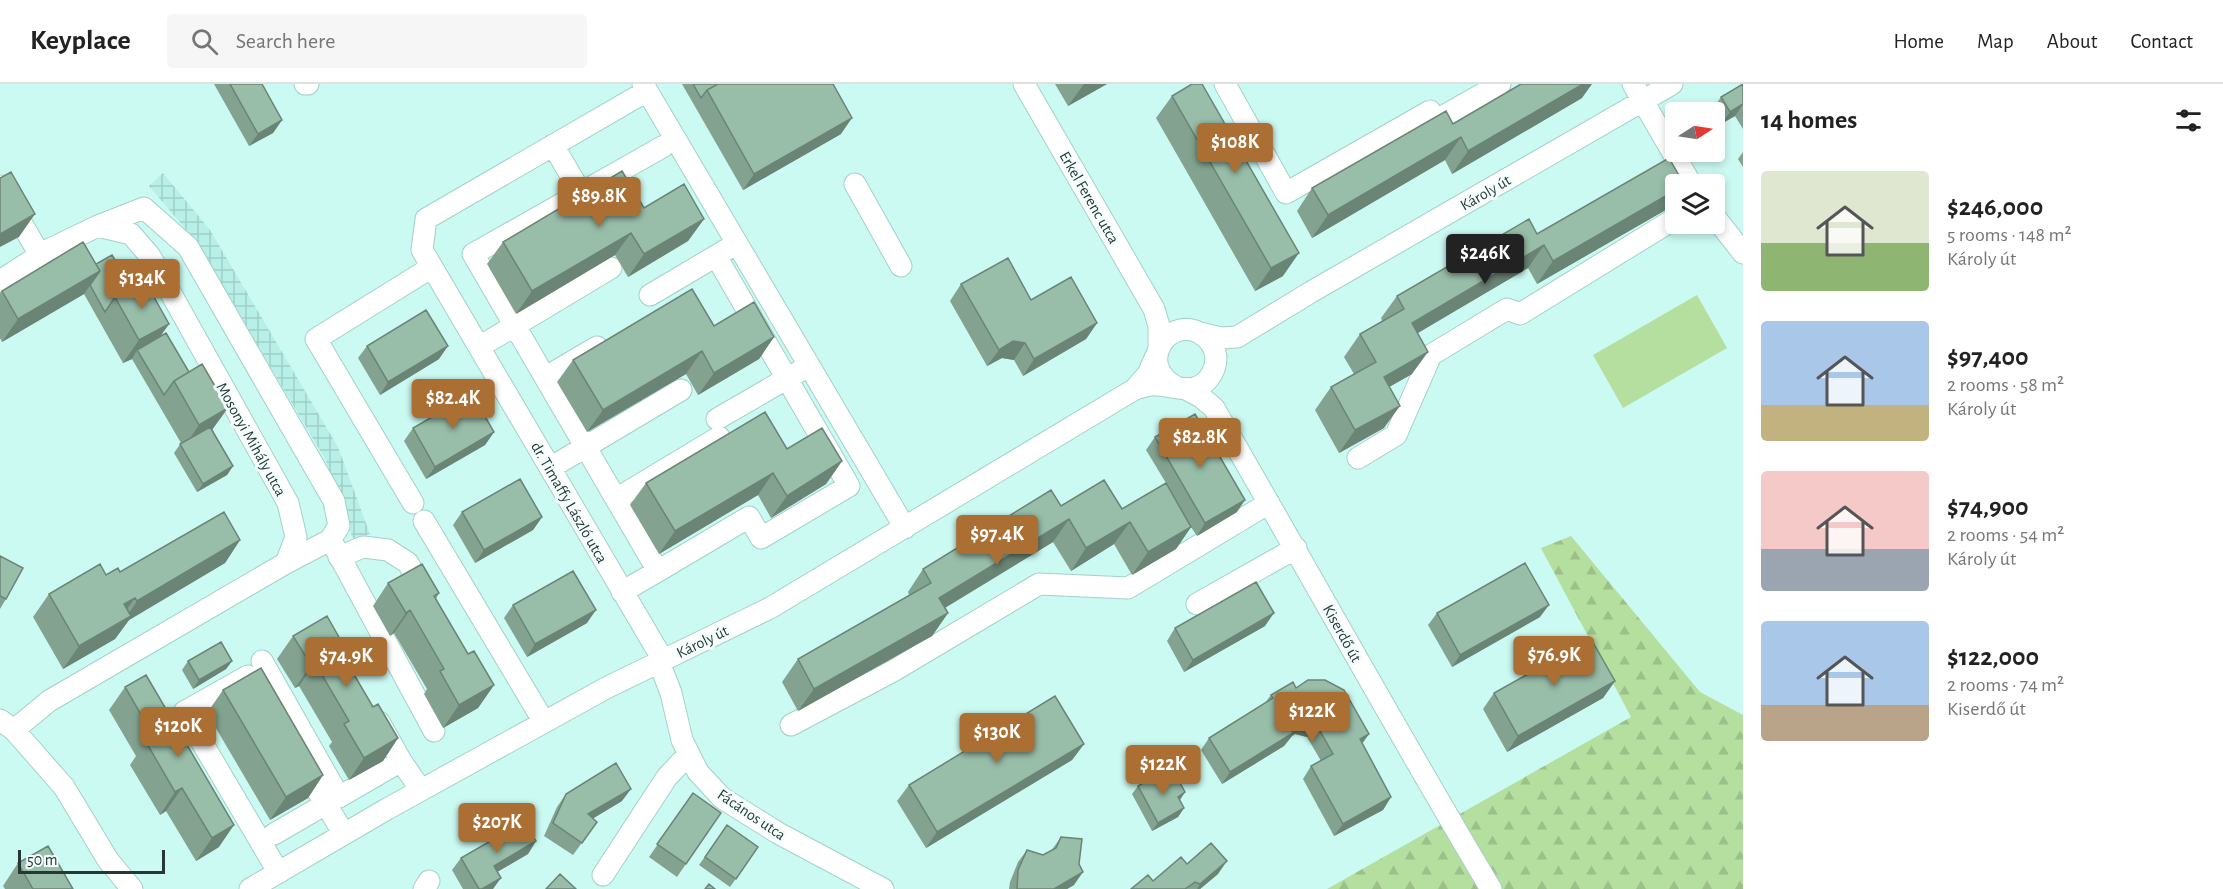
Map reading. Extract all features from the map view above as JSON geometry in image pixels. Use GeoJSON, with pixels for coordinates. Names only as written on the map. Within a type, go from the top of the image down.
{"type":"FeatureCollection","features":[{"type":"Feature","properties":{"kind":"street","name":"Erkel Ferenc utca"},"geometry":{"type":"LineString","coordinates":[[1024,84],[1155,309],[1171,324],[1196,332]]}},
{"type":"Feature","properties":{"kind":"street"},"geometry":{"type":"LineString","coordinates":[[1225,84],[1286,193],[1430,111],[1435,120],[1500,84]]}},
{"type":"Feature","properties":{"kind":"street","name":"Károly út"},"geometry":{"type":"LineString","coordinates":[[1214,369],[1223,352],[1237,338],[1638,92],[1672,84]]}},
{"type":"Feature","properties":{"kind":"street","name":"dr. Timaffy László utca"},"geometry":{"type":"LineString","coordinates":[[661,661],[422,250],[426,219],[553,145],[645,87],[905,528]]}},
{"type":"Feature","properties":{"kind":"street"},"geometry":{"type":"LineString","coordinates":[[1638,92],[1685,174]]}},
{"type":"Feature","properties":{"kind":"street"},"geometry":{"type":"LineString","coordinates":[[553,145],[581,193]]}},
{"type":"Feature","properties":{"kind":"street"},"geometry":{"type":"LineString","coordinates":[[658,571],[473,254],[664,146]]}},
{"type":"Feature","properties":{"kind":"street"},"geometry":{"type":"LineString","coordinates":[[855,184],[901,266]]}},
{"type":"Feature","properties":{"kind":"street"},"geometry":{"type":"LineString","coordinates":[[0,186],[40,255]]}},
{"type":"Feature","properties":{"kind":"street"},"geometry":{"type":"LineString","coordinates":[[0,281],[74,236],[144,208],[188,246],[334,501],[339,526],[335,549],[434,731]]}},
{"type":"Feature","properties":{"kind":"street"},"geometry":{"type":"LineString","coordinates":[[1358,458],[1396,435],[1431,355],[1507,309],[1520,314],[1665,225]]}},
{"type":"Feature","properties":{"kind":"street","name":"Mosonyi Mihály utca"},"geometry":{"type":"LineString","coordinates":[[98,226],[131,234],[150,256],[282,492],[288,503],[296,537],[286,563]]}},
{"type":"Feature","properties":{"kind":"street"},"geometry":{"type":"LineString","coordinates":[[1725,230],[1743,254]]}},
{"type":"Feature","properties":{"kind":"street"},"geometry":{"type":"LineString","coordinates":[[650,295],[737,244]]}},
{"type":"Feature","properties":{"kind":"street"},"geometry":{"type":"LineString","coordinates":[[622,592],[749,518],[761,538],[849,486],[716,256]]}},
{"type":"Feature","properties":{"kind":"street"},"geometry":{"type":"LineString","coordinates":[[432,267],[316,339],[543,722]]}},
{"type":"Feature","properties":{"kind":"street"},"geometry":{"type":"LineString","coordinates":[[479,347],[611,268]]}},
{"type":"Feature","properties":{"kind":"street","name":"Erkel Ferenc utca"},"geometry":{"type":"LineString","coordinates":[[1155,309],[1159,326],[1158,352]]}},
{"type":"Feature","properties":{"kind":"street"},"geometry":{"type":"LineString","coordinates":[[1196,332],[1213,346],[1214,369],[1207,381],[1198,387],[1183,389],[1169,384],[1161,376],[1157,367],[1158,352],[1165,338],[1173,333],[1196,332],[1221,338],[1237,338]]}},
{"type":"Feature","properties":{"kind":"street"},"geometry":{"type":"LineString","coordinates":[[546,377],[617,335]]}},
{"type":"Feature","properties":{"kind":"street","name":"Károly út"},"geometry":{"type":"LineString","coordinates":[[1135,389],[1148,374],[1158,352]]}},
{"type":"Feature","properties":{"kind":"street"},"geometry":{"type":"LineString","coordinates":[[616,499],[787,378],[809,365]]}},
{"type":"Feature","properties":{"kind":"street","name":"Kiserdő út"},"geometry":{"type":"LineString","coordinates":[[1214,369],[1211,394],[1214,408],[1296,548],[1436,798],[1491,889]]}},
{"type":"Feature","properties":{"kind":"street","name":"Károly út"},"geometry":{"type":"LineString","coordinates":[[264,881],[543,722],[770,608],[1135,389],[1155,384],[1183,389]]}},
{"type":"Feature","properties":{"kind":"street","name":"Kiserdő út"},"geometry":{"type":"LineString","coordinates":[[1183,389],[1201,397],[1214,408]]}},
{"type":"Feature","properties":{"kind":"street"},"geometry":{"type":"LineString","coordinates":[[550,468],[681,390]]}},
{"type":"Feature","properties":{"kind":"street"},"geometry":{"type":"LineString","coordinates":[[791,725],[893,671],[1039,584],[1128,588],[1269,503]]}},
{"type":"Feature","properties":{"kind":"street"},"geometry":{"type":"LineString","coordinates":[[132,889],[108,860],[64,787],[7,725],[286,563],[335,549],[363,547],[388,550],[408,563],[435,613]]}},
{"type":"Feature","properties":{"kind":"street"},"geometry":{"type":"LineString","coordinates":[[1197,604],[1296,548]]}},
{"type":"Feature","properties":{"kind":"street"},"geometry":{"type":"LineString","coordinates":[[262,661],[339,797],[401,761]]}},
{"type":"Feature","properties":{"kind":"street","name":"Fácános utca"},"geometry":{"type":"LineString","coordinates":[[661,661],[682,740],[698,772],[722,798],[778,833],[883,889]]}},
{"type":"Feature","properties":{"kind":"street"},"geometry":{"type":"LineString","coordinates":[[264,881],[273,863],[184,712],[248,676],[324,805],[344,834]]}},
{"type":"Feature","properties":{"kind":"street"},"geometry":{"type":"LineString","coordinates":[[368,703],[401,761],[421,790]]}},
{"type":"Feature","properties":{"kind":"street"},"geometry":{"type":"LineString","coordinates":[[603,875],[667,777],[689,754]]}},
{"type":"Feature","properties":{"kind":"street"},"geometry":{"type":"LineString","coordinates":[[274,834],[324,805]]}},
{"type":"Feature","properties":{"kind":"shaded area"},"geometry":{"type":"Polygon","coordinates":[[[163,173],[210,230],[338,447],[370,534],[353,539],[325,459],[195,240],[149,186],[163,173]]]}},
{"type":"Feature","properties":{"kind":"green space"},"geometry":{"type":"Polygon","coordinates":[[[1697,295],[1727,348],[1623,408],[1593,355],[1697,295]]]}},
{"type":"Feature","properties":{"kind":"green space"},"geometry":{"type":"Polygon","coordinates":[[[1571,536],[1700,692],[1743,715],[1743,889],[1327,889],[1631,717],[1541,548],[1571,536]]]}},
{"type":"Feature","properties":{"kind":"building"},"geometry":{"type":"Polygon","coordinates":[[[230,84],[262,84],[282,120],[258,134],[230,84]]]}},
{"type":"Feature","properties":{"kind":"building"},"geometry":{"type":"Polygon","coordinates":[[[693,84],[718,84],[707,90],[701,98],[693,84]]]}},
{"type":"Feature","properties":{"kind":"building"},"geometry":{"type":"Polygon","coordinates":[[[718,84],[833,84],[852,118],[754,174],[707,90],[718,84]]]}},
{"type":"Feature","properties":{"kind":"building"},"geometry":{"type":"Polygon","coordinates":[[[1192,84],[1202,84],[1299,253],[1271,268],[1172,96],[1192,84]]]}},
{"type":"Feature","properties":{"kind":"building"},"geometry":{"type":"Polygon","coordinates":[[[1521,84],[1583,84],[1468,151],[1461,137],[1328,215],[1312,188],[1446,111],[1453,124],[1521,84]]]}},
{"type":"Feature","properties":{"kind":"building"},"geometry":{"type":"Polygon","coordinates":[[[1743,84],[1743,104],[1730,112],[1721,97],[1743,84]]]}},
{"type":"Feature","properties":{"kind":"building"},"geometry":{"type":"Polygon","coordinates":[[[1665,160],[1671,162],[1678,174],[1665,174],[1665,196],[1553,261],[1544,245],[1412,323],[1428,352],[1384,377],[1400,406],[1355,430],[1331,387],[1376,362],[1360,334],[1404,309],[1397,296],[1529,219],[1537,234],[1665,160]]]}},
{"type":"Feature","properties":{"kind":"building"},"geometry":{"type":"Polygon","coordinates":[[[622,171],[644,208],[684,184],[704,219],[644,254],[631,233],[532,291],[503,242],[622,171]]]}},
{"type":"Feature","properties":{"kind":"building"},"geometry":{"type":"Polygon","coordinates":[[[11,172],[35,214],[0,234],[0,178],[11,172]]]}},
{"type":"Feature","properties":{"kind":"building"},"geometry":{"type":"Polygon","coordinates":[[[83,242],[100,271],[18,319],[2,291],[83,242]]]}},
{"type":"Feature","properties":{"kind":"building"},"geometry":{"type":"Polygon","coordinates":[[[112,255],[132,288],[115,297],[105,312],[90,285],[100,271],[96,264],[112,255]]]}},
{"type":"Feature","properties":{"kind":"building"},"geometry":{"type":"Polygon","coordinates":[[[1008,258],[1031,300],[1071,277],[1097,323],[1034,359],[1025,343],[1013,341],[999,350],[961,284],[1008,258]]]}},
{"type":"Feature","properties":{"kind":"building"},"geometry":{"type":"Polygon","coordinates":[[[145,281],[169,324],[139,340],[115,297],[145,281]]]}},
{"type":"Feature","properties":{"kind":"building"},"geometry":{"type":"Polygon","coordinates":[[[692,289],[714,326],[754,302],[774,337],[714,373],[702,351],[603,410],[573,360],[692,289]]]}},
{"type":"Feature","properties":{"kind":"building"},"geometry":{"type":"Polygon","coordinates":[[[426,310],[448,346],[388,382],[367,346],[426,310]]]}},
{"type":"Feature","properties":{"kind":"building"},"geometry":{"type":"Polygon","coordinates":[[[166,333],[189,372],[174,381],[164,395],[137,350],[166,333]]]}},
{"type":"Feature","properties":{"kind":"building"},"geometry":{"type":"Polygon","coordinates":[[[202,364],[228,408],[199,425],[174,381],[202,364]]]}},
{"type":"Feature","properties":{"kind":"building"},"geometry":{"type":"Polygon","coordinates":[[[472,394],[494,432],[435,467],[413,428],[472,394]]]}},
{"type":"Feature","properties":{"kind":"building"},"geometry":{"type":"Polygon","coordinates":[[[765,412],[787,449],[822,428],[842,461],[787,496],[773,473],[675,531],[646,483],[765,412]]]}},
{"type":"Feature","properties":{"kind":"building"},"geometry":{"type":"Polygon","coordinates":[[[1195,414],[1245,500],[1205,523],[1155,437],[1195,414]]]}},
{"type":"Feature","properties":{"kind":"building"},"geometry":{"type":"Polygon","coordinates":[[[210,427],[233,466],[203,484],[180,444],[210,427]]]}},
{"type":"Feature","properties":{"kind":"building"},"geometry":{"type":"Polygon","coordinates":[[[520,479],[542,517],[484,550],[462,512],[520,479]]]}},
{"type":"Feature","properties":{"kind":"building"},"geometry":{"type":"Polygon","coordinates":[[[1104,480],[1122,509],[1166,483],[1191,527],[1148,552],[1130,522],[1086,548],[1069,519],[939,598],[948,613],[814,689],[798,659],[931,583],[923,569],[1051,490],[1061,506],[1104,480]]]}},
{"type":"Feature","properties":{"kind":"building"},"geometry":{"type":"Polygon","coordinates":[[[224,512],[240,540],[137,601],[135,598],[124,604],[131,616],[79,646],[49,594],[100,564],[106,575],[118,568],[120,572],[224,512]]]}},
{"type":"Feature","properties":{"kind":"building"},"geometry":{"type":"Polygon","coordinates":[[[0,556],[23,568],[6,599],[0,596],[0,556]]]}},
{"type":"Feature","properties":{"kind":"building"},"geometry":{"type":"Polygon","coordinates":[[[1525,563],[1549,605],[1460,655],[1437,613],[1525,563]]]}},
{"type":"Feature","properties":{"kind":"building"},"geometry":{"type":"Polygon","coordinates":[[[422,564],[439,593],[434,596],[468,654],[474,651],[494,685],[459,705],[440,671],[444,669],[410,610],[406,613],[388,583],[422,564]]]}},
{"type":"Feature","properties":{"kind":"building"},"geometry":{"type":"Polygon","coordinates":[[[573,571],[596,610],[535,644],[513,605],[573,571]]]}},
{"type":"Feature","properties":{"kind":"building"},"geometry":{"type":"Polygon","coordinates":[[[1256,582],[1274,613],[1193,660],[1175,628],[1256,582]]]}},
{"type":"Feature","properties":{"kind":"building"},"geometry":{"type":"Polygon","coordinates":[[[327,616],[344,646],[339,649],[373,707],[378,704],[398,738],[364,758],[344,724],[349,721],[315,663],[311,665],[293,636],[327,616]]]}},
{"type":"Feature","properties":{"kind":"building"},"geometry":{"type":"Polygon","coordinates":[[[1591,639],[1615,681],[1518,736],[1494,693],[1591,639]]]}},
{"type":"Feature","properties":{"kind":"building"},"geometry":{"type":"Polygon","coordinates":[[[221,642],[232,661],[199,680],[188,661],[221,642]]]}},
{"type":"Feature","properties":{"kind":"building"},"geometry":{"type":"Polygon","coordinates":[[[261,668],[323,775],[286,797],[223,690],[261,668]]]}},
{"type":"Feature","properties":{"kind":"building"},"geometry":{"type":"Polygon","coordinates":[[[146,675],[234,825],[212,838],[182,788],[175,792],[146,742],[154,737],[125,687],[146,675]]]}},
{"type":"Feature","properties":{"kind":"building"},"geometry":{"type":"Polygon","coordinates":[[[1308,680],[1325,680],[1344,690],[1369,734],[1360,739],[1391,797],[1343,824],[1311,766],[1333,754],[1316,724],[1304,721],[1291,729],[1293,733],[1230,772],[1209,738],[1273,698],[1271,695],[1293,682],[1296,688],[1308,680]]]}},
{"type":"Feature","properties":{"kind":"building"},"geometry":{"type":"Polygon","coordinates":[[[1055,696],[1084,744],[937,832],[909,785],[1055,696]]]}},
{"type":"Feature","properties":{"kind":"building"},"geometry":{"type":"Polygon","coordinates":[[[616,763],[631,789],[588,814],[597,822],[582,843],[553,823],[566,794],[616,763]]]}},
{"type":"Feature","properties":{"kind":"building"},"geometry":{"type":"Polygon","coordinates":[[[1164,771],[1167,778],[1175,774],[1185,792],[1178,797],[1184,808],[1158,823],[1138,786],[1164,771]]]}},
{"type":"Feature","properties":{"kind":"building"},"geometry":{"type":"Polygon","coordinates":[[[693,793],[721,813],[686,864],[657,844],[693,793]]]}},
{"type":"Feature","properties":{"kind":"building"},"geometry":{"type":"Polygon","coordinates":[[[525,821],[536,841],[494,866],[501,878],[479,889],[461,858],[525,821]]]}},
{"type":"Feature","properties":{"kind":"building"},"geometry":{"type":"Polygon","coordinates":[[[727,825],[758,847],[736,879],[705,857],[727,825]]]}},
{"type":"Feature","properties":{"kind":"building"},"geometry":{"type":"Polygon","coordinates":[[[1061,837],[1082,839],[1079,864],[1083,872],[1054,889],[1017,889],[1018,870],[1027,850],[1043,855],[1056,848],[1061,837]]]}},
{"type":"Feature","properties":{"kind":"building"},"geometry":{"type":"Polygon","coordinates":[[[1211,843],[1227,861],[1200,884],[1195,882],[1185,889],[1131,889],[1148,875],[1153,881],[1181,857],[1187,864],[1211,843]]]}},
{"type":"Feature","properties":{"kind":"building"},"geometry":{"type":"Polygon","coordinates":[[[48,846],[73,889],[33,889],[18,863],[48,846]]]}},
{"type":"Feature","properties":{"kind":"building"},"geometry":{"type":"Polygon","coordinates":[[[560,874],[576,889],[546,889],[560,874]]]}},
{"type":"Feature","properties":{"kind":"building"},"geometry":{"type":"Polygon","coordinates":[[[709,884],[715,889],[705,889],[709,884]]]}}]}
